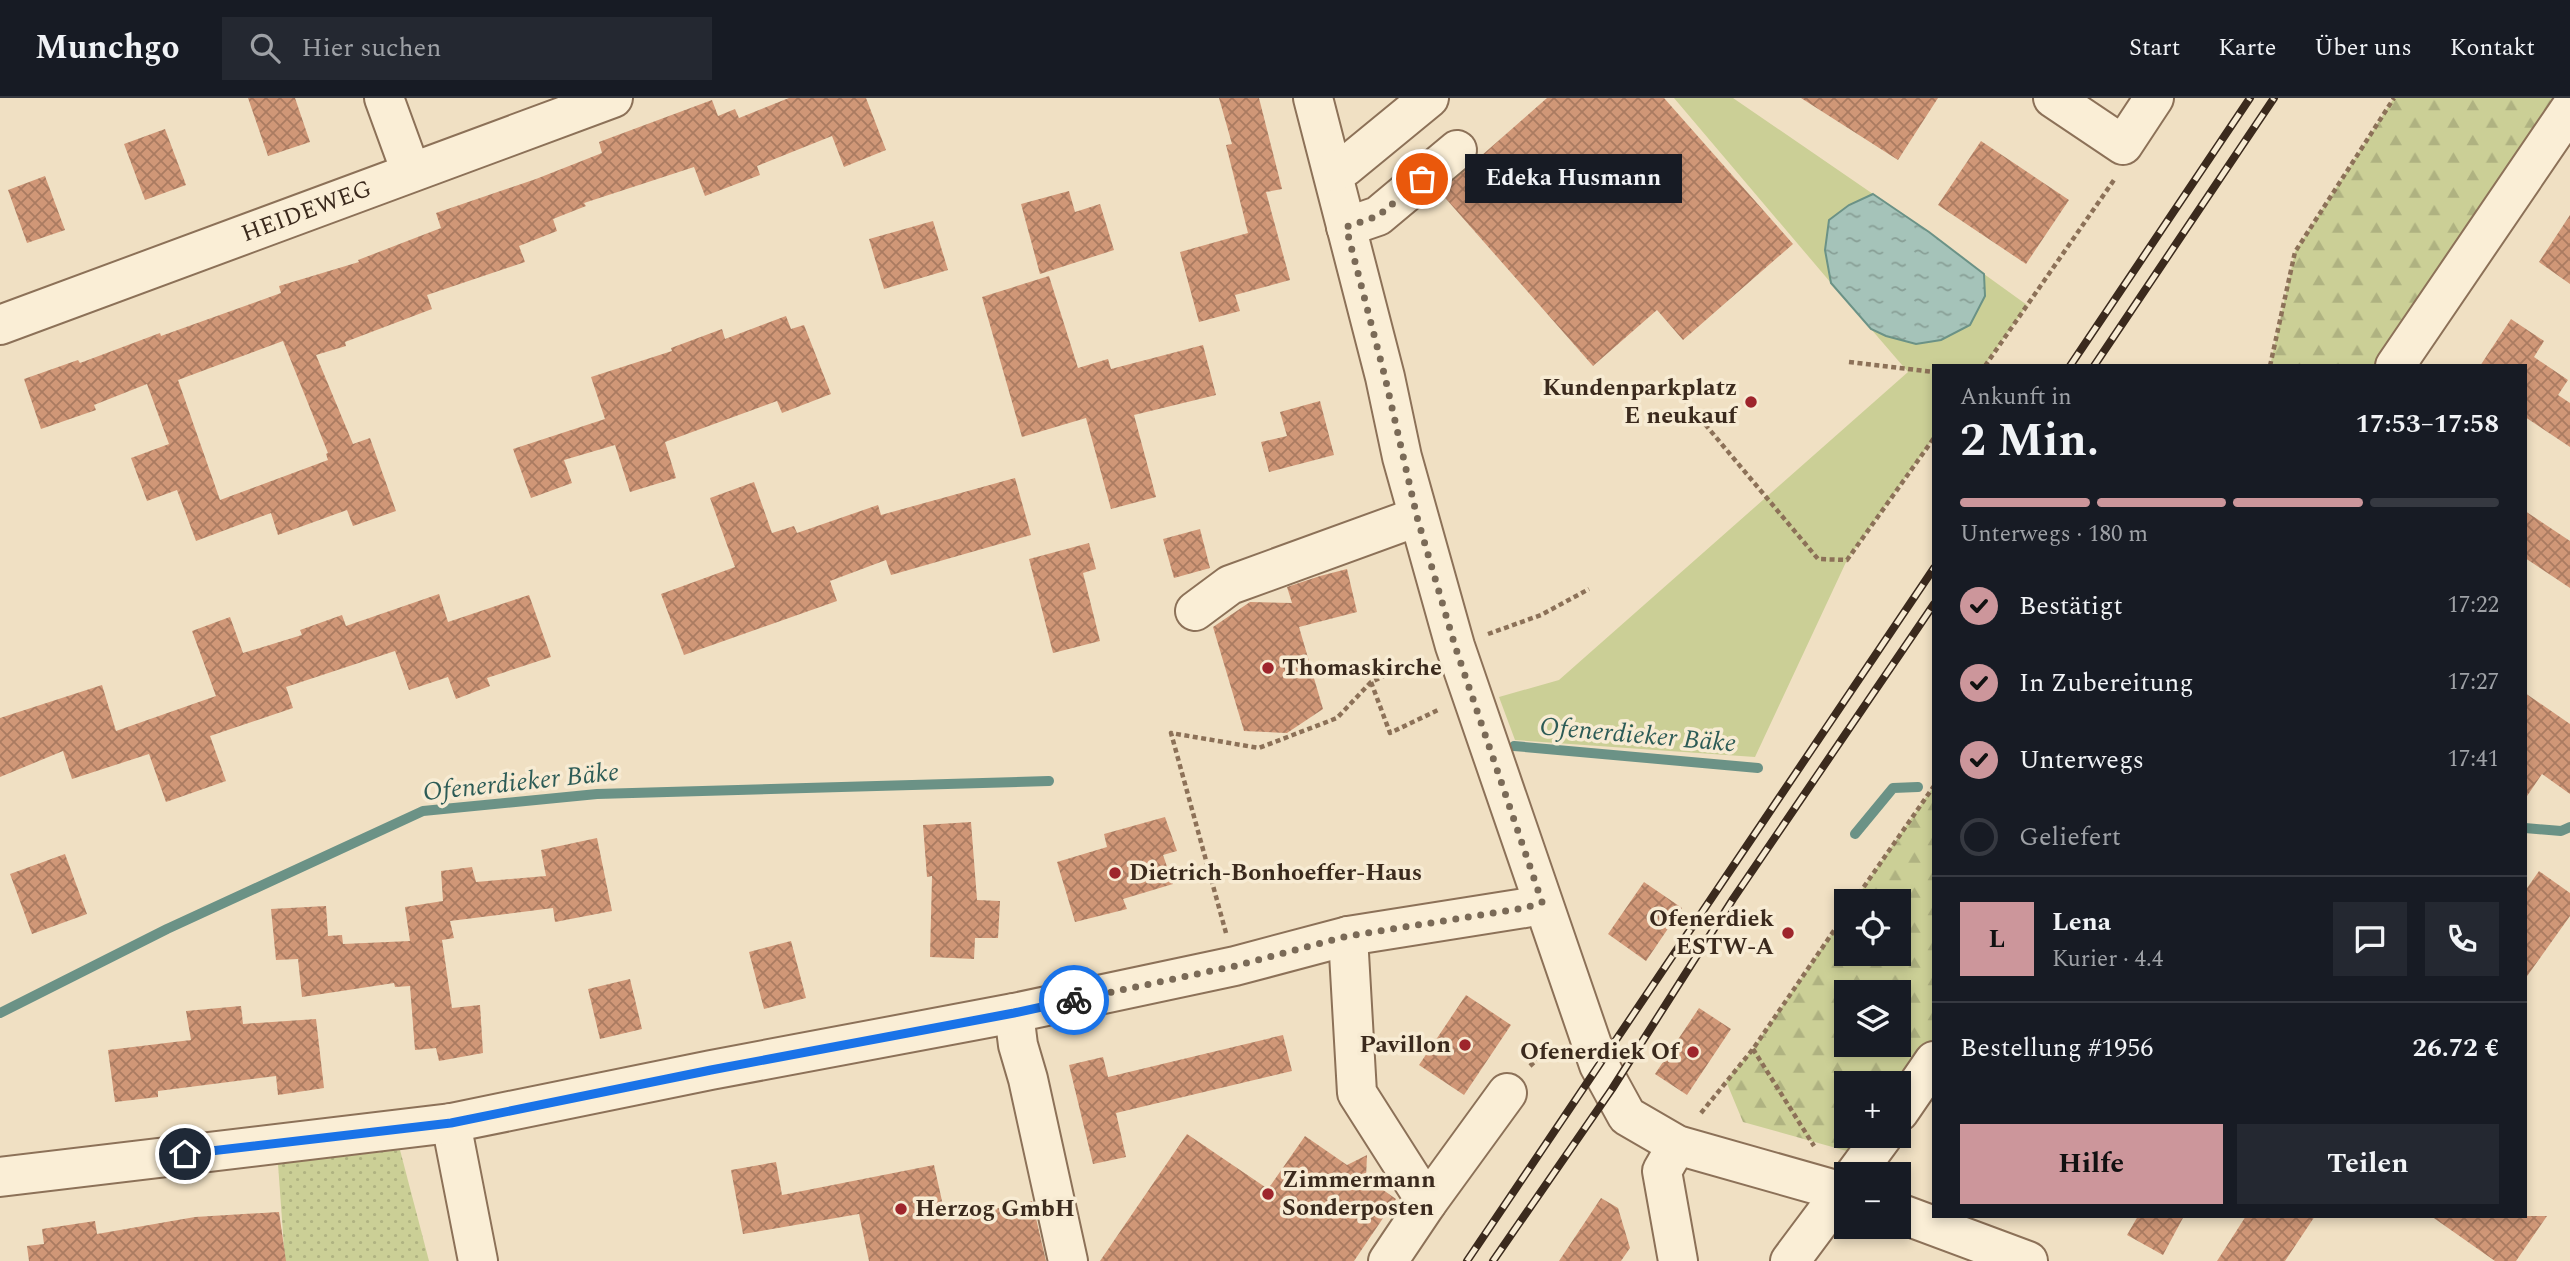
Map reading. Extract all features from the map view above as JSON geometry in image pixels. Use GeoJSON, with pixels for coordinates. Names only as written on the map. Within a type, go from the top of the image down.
{"type":"FeatureCollection","features":[{"type":"Feature","properties":{"kind":"street"},"geometry":{"type":"LineString","coordinates":[[384,98],[411,172]]}},
{"type":"Feature","properties":{"kind":"street","name":"HEIDEWEG"},"geometry":{"type":"LineString","coordinates":[[0,325],[613,98]]}},
{"type":"Feature","properties":{"kind":"street"},"geometry":{"type":"LineString","coordinates":[[1313,98],[1385,377],[1417,517],[1455,646],[1599,1065],[1627,1116],[1669,1158],[1834,1184]]}},
{"type":"Feature","properties":{"kind":"street"},"geometry":{"type":"LineString","coordinates":[[1329,158],[1338,139],[1387,98]]}},
{"type":"Feature","properties":{"kind":"street"},"geometry":{"type":"LineString","coordinates":[[1329,158],[1345,167],[1429,98]]}},
{"type":"Feature","properties":{"kind":"street"},"geometry":{"type":"LineString","coordinates":[[2053,98],[2123,145],[2154,98]]}},
{"type":"Feature","properties":{"kind":"street"},"geometry":{"type":"LineString","coordinates":[[2396,364],[2570,108]]}},
{"type":"Feature","properties":{"kind":"street"},"geometry":{"type":"LineString","coordinates":[[1346,227],[1378,216],[1457,150]]}},
{"type":"Feature","properties":{"kind":"street"},"geometry":{"type":"LineString","coordinates":[[1195,611],[1230,585],[1417,517]]}},
{"type":"Feature","properties":{"kind":"street"},"geometry":{"type":"LineString","coordinates":[[0,1177],[451,1123],[711,1070],[1014,1013],[1235,966],[1348,936],[1525,908],[1542,902]]}},
{"type":"Feature","properties":{"kind":"street"},"geometry":{"type":"LineString","coordinates":[[1348,936],[1357,1093],[1427,1203]]}},
{"type":"Feature","properties":{"kind":"street"},"geometry":{"type":"LineString","coordinates":[[1014,1013],[1018,1045],[1068,1261]]}},
{"type":"Feature","properties":{"kind":"street"},"geometry":{"type":"LineString","coordinates":[[1911,1095],[1932,1064]]}},
{"type":"Feature","properties":{"kind":"street"},"geometry":{"type":"LineString","coordinates":[[1388,1261],[1507,1093]]}},
{"type":"Feature","properties":{"kind":"street"},"geometry":{"type":"LineString","coordinates":[[451,1123],[478,1261]]}},
{"type":"Feature","properties":{"kind":"street"},"geometry":{"type":"LineString","coordinates":[[1669,1158],[1678,1261]]}},
{"type":"Feature","properties":{"kind":"street"},"geometry":{"type":"LineString","coordinates":[[1790,1261],[1834,1204]]}},
{"type":"Feature","properties":{"kind":"street"},"geometry":{"type":"LineString","coordinates":[[1911,1217],[2028,1261]]}},
{"type":"Feature","properties":{"kind":"path"},"geometry":{"type":"LineString","coordinates":[[2270,364],[2295,252],[2393,98]]}},
{"type":"Feature","properties":{"kind":"path"},"geometry":{"type":"LineString","coordinates":[[1986,364],[2114,181],[2123,145]]}},
{"type":"Feature","properties":{"kind":"path"},"geometry":{"type":"LineString","coordinates":[[1849,362],[1932,372]]}},
{"type":"Feature","properties":{"kind":"path"},"geometry":{"type":"LineString","coordinates":[[1678,392],[1818,559],[1847,560],[1932,441]]}},
{"type":"Feature","properties":{"kind":"path"},"geometry":{"type":"LineString","coordinates":[[1455,646],[1541,615],[1589,589]]}},
{"type":"Feature","properties":{"kind":"path"},"geometry":{"type":"LineString","coordinates":[[1235,966],[1171,733],[1259,748],[1337,718],[1371,681],[1415,661]]}},
{"type":"Feature","properties":{"kind":"path"},"geometry":{"type":"LineString","coordinates":[[1371,681],[1390,733],[1441,709]]}},
{"type":"Feature","properties":{"kind":"path"},"geometry":{"type":"LineString","coordinates":[[1862,889],[1932,789]]}},
{"type":"Feature","properties":{"kind":"path"},"geometry":{"type":"LineString","coordinates":[[1669,1158],[1753,1049],[1834,931]]}},
{"type":"Feature","properties":{"kind":"path"},"geometry":{"type":"LineString","coordinates":[[1753,1049],[1834,1166]]}},
{"type":"Feature","properties":{"kind":"green space"},"geometry":{"type":"Polygon","coordinates":[[[1674,98],[1733,98],[1873,194],[1849,205],[1825,250],[1831,283],[1674,98]]]}},
{"type":"Feature","properties":{"kind":"green space"},"geometry":{"type":"Polygon","coordinates":[[[2394,98],[2570,98],[2396,364],[2270,364],[2295,252],[2394,98]]]}},
{"type":"Feature","properties":{"kind":"green space"},"geometry":{"type":"Polygon","coordinates":[[[1984,274],[2027,305],[1985,364],[1932,364],[1932,440],[1847,560],[1755,757],[1515,740],[1499,697],[1559,680],[1908,372],[1871,329],[1897,339],[1984,296],[1984,274]]]}},
{"type":"Feature","properties":{"kind":"green space"},"geometry":{"type":"Polygon","coordinates":[[[1932,789],[1932,1062],[1911,1075],[1911,1071],[1834,1071],[1834,1147],[1743,1122],[1726,1081],[1753,1049],[1834,931],[1834,966],[1911,966],[1911,889],[1862,889],[1932,789]]]}},
{"type":"Feature","properties":{"kind":"green space"},"geometry":{"type":"Polygon","coordinates":[[[1836,1148],[1874,1148],[1868,1157],[1836,1148]]]}},
{"type":"Feature","properties":{"kind":"green space"},"geometry":{"type":"Polygon","coordinates":[[[400,1150],[429,1261],[285,1261],[278,1164],[400,1150]]]}},
{"type":"Feature","properties":{"kind":"water"},"geometry":{"type":"Polygon","coordinates":[[[1873,194],[1984,274],[1985,296],[1970,325],[1941,340],[1916,344],[1886,336],[1871,329],[1831,283],[1825,250],[1829,220],[1849,205],[1873,194]]]}},
{"type":"Feature","properties":{"kind":"building"},"geometry":{"type":"Polygon","coordinates":[[[248,98],[295,98],[310,142],[268,156],[248,98]]]}},
{"type":"Feature","properties":{"kind":"building"},"geometry":{"type":"Polygon","coordinates":[[[789,98],[866,98],[886,150],[844,167],[832,136],[757,166],[760,175],[705,196],[694,167],[584,203],[586,206],[553,219],[557,231],[519,246],[525,262],[427,295],[432,309],[345,342],[346,346],[316,355],[353,444],[370,438],[396,511],[353,526],[347,510],[278,535],[271,513],[196,541],[177,490],[147,501],[131,458],[169,444],[147,384],[94,405],[96,410],[41,429],[24,379],[78,360],[80,363],[160,333],[161,336],[281,293],[279,286],[359,262],[358,260],[441,228],[436,213],[602,153],[599,142],[712,100],[718,116],[735,109],[739,118],[789,98]],[[283,341],[178,380],[220,500],[328,460],[328,453],[283,341]]]}},
{"type":"Feature","properties":{"kind":"building"},"geometry":{"type":"Polygon","coordinates":[[[1219,98],[1259,98],[1282,189],[1266,192],[1290,280],[1235,295],[1240,311],[1199,322],[1180,252],[1248,233],[1226,145],[1232,144],[1219,98]]]}},
{"type":"Feature","properties":{"kind":"building"},"geometry":{"type":"Polygon","coordinates":[[[1547,98],[1664,98],[1793,244],[1683,340],[1657,310],[1593,366],[1440,192],[1547,98]]]}},
{"type":"Feature","properties":{"kind":"building"},"geometry":{"type":"Polygon","coordinates":[[[1801,98],[1938,98],[1898,160],[1801,98]]]}},
{"type":"Feature","properties":{"kind":"building"},"geometry":{"type":"Polygon","coordinates":[[[165,129],[186,185],[145,200],[124,144],[165,129]]]}},
{"type":"Feature","properties":{"kind":"building"},"geometry":{"type":"Polygon","coordinates":[[[1981,141],[2069,200],[2026,264],[1938,205],[1981,141]]]}},
{"type":"Feature","properties":{"kind":"building"},"geometry":{"type":"Polygon","coordinates":[[[45,176],[65,230],[27,243],[8,190],[45,176]]]}},
{"type":"Feature","properties":{"kind":"building"},"geometry":{"type":"Polygon","coordinates":[[[1069,191],[1075,212],[1100,204],[1114,250],[1040,274],[1021,204],[1069,191]]]}},
{"type":"Feature","properties":{"kind":"building"},"geometry":{"type":"Polygon","coordinates":[[[2570,215],[2570,284],[2539,262],[2570,215]]]}},
{"type":"Feature","properties":{"kind":"building"},"geometry":{"type":"Polygon","coordinates":[[[933,221],[948,270],[884,289],[869,239],[933,221]]]}},
{"type":"Feature","properties":{"kind":"building"},"geometry":{"type":"Polygon","coordinates":[[[1049,276],[1078,368],[1108,359],[1111,369],[1203,345],[1216,395],[1134,415],[1156,497],[1111,509],[1086,418],[1022,437],[982,297],[1049,276]]]}},
{"type":"Feature","properties":{"kind":"building"},"geometry":{"type":"Polygon","coordinates":[[[786,316],[791,329],[804,325],[831,394],[782,413],[777,401],[665,442],[676,478],[630,492],[615,445],[564,460],[572,483],[531,498],[513,449],[605,419],[591,377],[672,351],[671,348],[722,329],[725,339],[786,316]]]}},
{"type":"Feature","properties":{"kind":"building"},"geometry":{"type":"Polygon","coordinates":[[[2511,319],[2544,341],[2534,357],[2568,380],[2558,395],[2570,403],[2570,447],[2527,418],[2527,364],[2481,364],[2511,319]]]}},
{"type":"Feature","properties":{"kind":"building"},"geometry":{"type":"Polygon","coordinates":[[[1320,401],[1334,455],[1269,472],[1261,442],[1287,436],[1280,412],[1320,401]]]}},
{"type":"Feature","properties":{"kind":"building"},"geometry":{"type":"Polygon","coordinates":[[[1015,478],[1031,535],[891,575],[886,560],[830,581],[837,601],[684,655],[661,594],[735,567],[710,498],[754,482],[772,533],[794,526],[797,533],[878,505],[881,515],[1015,478]]]}},
{"type":"Feature","properties":{"kind":"building"},"geometry":{"type":"Polygon","coordinates":[[[2527,512],[2570,541],[2570,588],[2527,559],[2527,512]]]}},
{"type":"Feature","properties":{"kind":"building"},"geometry":{"type":"Polygon","coordinates":[[[1200,529],[1210,568],[1174,578],[1163,539],[1200,529]]]}},
{"type":"Feature","properties":{"kind":"building"},"geometry":{"type":"Polygon","coordinates":[[[1089,543],[1096,569],[1083,573],[1100,641],[1053,653],[1029,559],[1089,543]]]}},
{"type":"Feature","properties":{"kind":"building","name":"Thomaskirche"},"geometry":{"type":"Polygon","coordinates":[[[1347,569],[1357,612],[1299,627],[1323,709],[1287,733],[1244,731],[1213,627],[1250,602],[1292,603],[1287,587],[1347,569]]]}},
{"type":"Feature","properties":{"kind":"building"},"geometry":{"type":"Polygon","coordinates":[[[439,594],[448,622],[529,595],[551,657],[487,678],[490,686],[456,699],[448,677],[409,690],[395,651],[286,687],[293,708],[210,736],[226,781],[166,802],[149,754],[72,779],[63,751],[0,777],[0,718],[102,685],[116,731],[216,696],[192,631],[230,617],[243,653],[302,635],[300,630],[342,615],[346,626],[439,594]]]}},
{"type":"Feature","properties":{"kind":"building"},"geometry":{"type":"Polygon","coordinates":[[[2527,694],[2570,724],[2570,794],[2542,774],[2527,796],[2527,694]]]}},
{"type":"Feature","properties":{"kind":"building","name":"Dietrich-Bonhoeffer-Haus"},"geometry":{"type":"Polygon","coordinates":[[[1165,817],[1177,851],[1163,855],[1173,884],[1123,899],[1127,909],[1075,922],[1057,862],[1107,847],[1104,834],[1165,817]]]}},
{"type":"Feature","properties":{"kind":"building"},"geometry":{"type":"Polygon","coordinates":[[[971,822],[977,900],[1000,901],[998,938],[975,938],[974,959],[930,957],[932,876],[927,877],[923,825],[971,822]]]}},
{"type":"Feature","properties":{"kind":"building"},"geometry":{"type":"Polygon","coordinates":[[[597,838],[612,911],[555,922],[553,908],[450,921],[454,938],[442,940],[452,1008],[480,1005],[483,1053],[439,1061],[436,1048],[415,1050],[410,986],[395,987],[394,983],[302,997],[298,959],[276,960],[271,909],[326,906],[328,936],[342,935],[343,944],[410,941],[405,907],[443,901],[441,871],[472,867],[476,882],[546,876],[541,850],[597,838]]]}},
{"type":"Feature","properties":{"kind":"building"},"geometry":{"type":"Polygon","coordinates":[[[65,854],[87,914],[32,934],[10,874],[65,854]]]}},
{"type":"Feature","properties":{"kind":"building"},"geometry":{"type":"Polygon","coordinates":[[[2539,871],[2570,893],[2570,916],[2527,976],[2527,888],[2539,871]]]}},
{"type":"Feature","properties":{"kind":"building"},"geometry":{"type":"Polygon","coordinates":[[[1644,882],[1682,908],[1646,961],[1608,934],[1644,882]]]}},
{"type":"Feature","properties":{"kind":"building"},"geometry":{"type":"Polygon","coordinates":[[[791,941],[806,998],[764,1009],[749,952],[791,941]]]}},
{"type":"Feature","properties":{"kind":"building"},"geometry":{"type":"Polygon","coordinates":[[[630,979],[642,1029],[600,1039],[588,989],[630,979]]]}},
{"type":"Feature","properties":{"kind":"building","name":"Pavillon"},"geometry":{"type":"Polygon","coordinates":[[[1466,995],[1511,1025],[1464,1095],[1419,1065],[1466,995]]]}},
{"type":"Feature","properties":{"kind":"building"},"geometry":{"type":"Polygon","coordinates":[[[241,1006],[243,1024],[316,1019],[324,1088],[278,1095],[276,1076],[158,1091],[158,1097],[115,1102],[108,1050],[191,1040],[186,1011],[241,1006]]]}},
{"type":"Feature","properties":{"kind":"building","name":"Ofenerdiek Of"},"geometry":{"type":"Polygon","coordinates":[[[1699,1008],[1731,1029],[1687,1095],[1655,1074],[1699,1008]]]}},
{"type":"Feature","properties":{"kind":"building"},"geometry":{"type":"Polygon","coordinates":[[[1283,1035],[1292,1071],[1116,1113],[1126,1157],[1093,1164],[1069,1065],[1103,1057],[1108,1077],[1283,1035]]]}},
{"type":"Feature","properties":{"kind":"building","name":"Zimmermann Sonderposten"},"geometry":{"type":"Polygon","coordinates":[[[1187,1134],[1268,1189],[1305,1136],[1347,1165],[1367,1155],[1366,1178],[1396,1199],[1354,1261],[1100,1261],[1187,1134]]]}},
{"type":"Feature","properties":{"kind":"building","name":"Herzog GmbH"},"geometry":{"type":"Polygon","coordinates":[[[776,1162],[782,1195],[934,1165],[946,1219],[1032,1201],[1046,1261],[869,1261],[859,1214],[743,1234],[731,1170],[776,1162]]]}},
{"type":"Feature","properties":{"kind":"building"},"geometry":{"type":"Polygon","coordinates":[[[1601,1198],[1618,1208],[1630,1248],[1621,1261],[1559,1261],[1601,1198]]]}},
{"type":"Feature","properties":{"kind":"building"},"geometry":{"type":"Polygon","coordinates":[[[279,1212],[286,1261],[29,1261],[27,1246],[44,1244],[42,1229],[95,1221],[97,1234],[195,1217],[279,1212]]]}},
{"type":"Feature","properties":{"kind":"building"},"geometry":{"type":"Polygon","coordinates":[[[2547,1216],[2516,1261],[2495,1261],[2434,1218],[2547,1216]]]}},
{"type":"Feature","properties":{"kind":"building"},"geometry":{"type":"Polygon","coordinates":[[[2137,1218],[2183,1218],[2163,1255],[2127,1235],[2137,1218]]]}},
{"type":"Feature","properties":{"kind":"building"},"geometry":{"type":"Polygon","coordinates":[[[2245,1218],[2314,1218],[2285,1261],[2217,1261],[2245,1218]]]}},
{"type":"Feature","properties":{"kind":"waterway","name":"Ofenerdieker Bäke"},"geometry":{"type":"LineString","coordinates":[[1514,746],[1758,768]]}},
{"type":"Feature","properties":{"kind":"waterway","name":"Ofenerdieker Bäke"},"geometry":{"type":"LineString","coordinates":[[0,1013],[167,929],[423,811],[597,794],[1049,781]]}},
{"type":"Feature","properties":{"kind":"waterway","name":"Ofenerdieker Bäke"},"geometry":{"type":"LineString","coordinates":[[1855,834],[1893,788],[1918,787]]}},
{"type":"Feature","properties":{"kind":"waterway","name":"Ofenerdieker Bäke"},"geometry":{"type":"LineString","coordinates":[[2527,828],[2561,831],[2570,827]]}},
{"type":"Feature","properties":{"kind":"railway"},"geometry":{"type":"LineString","coordinates":[[2071,364],[2250,98]]}},
{"type":"Feature","properties":{"kind":"railway"},"geometry":{"type":"LineString","coordinates":[[2095,364],[2274,98]]}},
{"type":"Feature","properties":{"kind":"railway"},"geometry":{"type":"LineString","coordinates":[[1467,1261],[1932,571]]}},
{"type":"Feature","properties":{"kind":"railway"},"geometry":{"type":"LineString","coordinates":[[1493,1261],[1612,1089],[1733,899],[1932,607]]}},
{"type":"Feature","properties":{"kind":"way so far"},"geometry":{"type":"LineString","coordinates":[[1074,1000],[1235,966],[1348,936],[1525,908],[1542,902],[1455,646],[1417,517],[1385,377],[1346,227],[1378,216],[1422,179]]}},
{"type":"Feature","properties":{"kind":"place","name":"Edeka Husmann"},"geometry":{"type":"Point","coordinates":[1422,179]}},
{"type":"Feature","properties":{"kind":"place","name":"Kundenparkplatz E neukauf"},"geometry":{"type":"Point","coordinates":[1751,402]}},
{"type":"Feature","properties":{"kind":"place","name":"Thomaskirche"},"geometry":{"type":"Point","coordinates":[1268,668]}},
{"type":"Feature","properties":{"kind":"place","name":"Dietrich-Bonhoeffer-Haus"},"geometry":{"type":"Point","coordinates":[1115,873]}},
{"type":"Feature","properties":{"kind":"place","name":"Ofenerdiek ESTW-A"},"geometry":{"type":"Point","coordinates":[1788,933]}},
{"type":"Feature","properties":{"kind":"place","name":"Pavillon"},"geometry":{"type":"Point","coordinates":[1465,1045]}},
{"type":"Feature","properties":{"kind":"place","name":"Ofenerdiek Of"},"geometry":{"type":"Point","coordinates":[1693,1052]}},
{"type":"Feature","properties":{"kind":"place","name":"Zimmermann Sonderposten"},"geometry":{"type":"Point","coordinates":[1268,1194]}},
{"type":"Feature","properties":{"kind":"place","name":"Herzog GmbH"},"geometry":{"type":"Point","coordinates":[901,1209]}},
{"type":"Feature","properties":{"kind":"route"},"geometry":{"type":"LineString","coordinates":[[185,1154],[451,1123],[1074,1000]]}}]}
